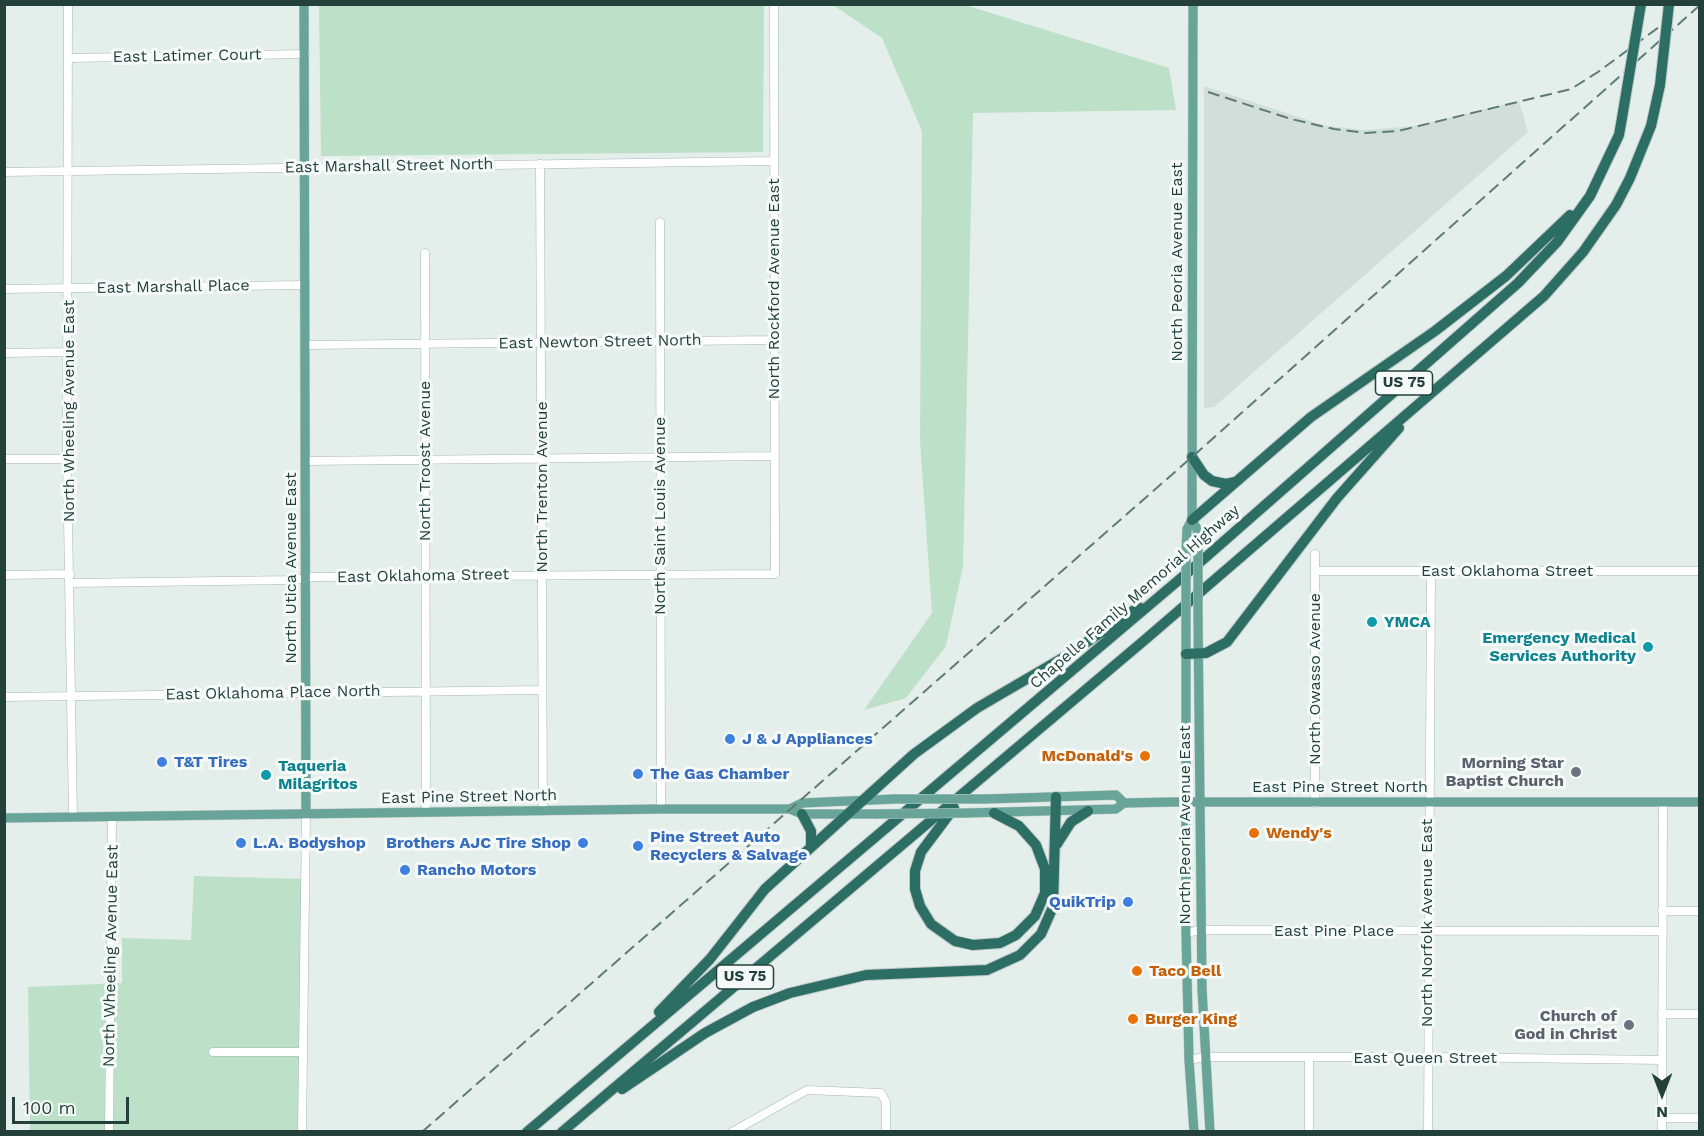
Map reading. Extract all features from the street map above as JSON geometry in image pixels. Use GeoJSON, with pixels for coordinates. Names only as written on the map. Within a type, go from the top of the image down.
{"type":"FeatureCollection","features":[{"type":"Feature","properties":{"kind":"highway","name":"Chapelle Family Memorial Highway"},"geometry":{"type":"LineString","coordinates":[[527,1131],[1180,579],[1518,283],[1557,242],[1590,196],[1619,135],[1641,4]]}},
{"type":"Feature","properties":{"kind":"highway","name":"US 75"},"geometry":{"type":"LineString","coordinates":[[562,1131],[1147,638],[1354,457],[1426,399],[1544,296],[1583,252],[1616,205],[1630,178],[1651,126],[1660,85],[1669,4]]}},
{"type":"Feature","properties":{"kind":"highway"},"geometry":{"type":"LineString","coordinates":[[1192,520],[1318,411],[1434,332],[1506,276],[1590,196]]}},
{"type":"Feature","properties":{"kind":"highway"},"geometry":{"type":"LineString","coordinates":[[1186,654],[1198,654],[1218,649],[1227,642],[1362,467],[1426,399]]}},
{"type":"Feature","properties":{"kind":"highway"},"geometry":{"type":"LineString","coordinates":[[1192,457],[1204,475],[1212,481],[1226,484],[1236,482]]}},
{"type":"Feature","properties":{"kind":"highway"},"geometry":{"type":"LineString","coordinates":[[622,1051],[710,959],[765,889],[861,800],[948,728],[1066,656],[1180,579]]}},
{"type":"Feature","properties":{"kind":"highway"},"geometry":{"type":"LineString","coordinates":[[971,787],[927,841],[917,861],[914,879],[920,906],[931,924],[946,936],[965,944],[992,944],[1016,935],[1035,916],[1045,893],[1045,869],[1036,845],[1019,826],[994,813]]}},
{"type":"Feature","properties":{"kind":"highway"},"geometry":{"type":"LineString","coordinates":[[575,1121],[705,1033],[772,999],[810,987],[866,975],[975,971],[1013,960],[1035,942],[1051,918],[1056,894],[1056,797]]}},
{"type":"Feature","properties":{"kind":"highway"},"geometry":{"type":"LineString","coordinates":[[1057,844],[1071,822],[1088,811]]}},
{"type":"Feature","properties":{"kind":"highway"},"geometry":{"type":"LineString","coordinates":[[802,814],[811,831],[811,846]]}},
{"type":"Feature","properties":{"kind":"main road","name":"North Utica Avenue East"},"geometry":{"type":"LineString","coordinates":[[304,4],[306,814]]}},
{"type":"Feature","properties":{"kind":"main road","name":"North Peoria Avenue East"},"geometry":{"type":"LineString","coordinates":[[1193,4],[1192,520],[1197,529],[1198,543],[1201,930],[1204,1057],[1210,1131]]}},
{"type":"Feature","properties":{"kind":"main road","name":"North Peoria Avenue East"},"geometry":{"type":"LineString","coordinates":[[1192,520],[1187,529],[1186,553],[1186,933],[1189,1060],[1194,1131]]}},
{"type":"Feature","properties":{"kind":"main road","name":"East Pine Street North"},"geometry":{"type":"LineString","coordinates":[[790,809],[802,803],[861,800],[1116,795],[1124,803]]}},
{"type":"Feature","properties":{"kind":"main road","name":"East Pine Street North"},"geometry":{"type":"LineString","coordinates":[[4,818],[662,809],[790,809],[802,814],[994,813],[1088,811],[1116,809],[1124,803],[1186,802],[1700,802]]}},
{"type":"Feature","properties":{"kind":"street","name":"North Wheeling Avenue East"},"geometry":{"type":"LineString","coordinates":[[68,4],[70,58],[68,459],[73,817]]}},
{"type":"Feature","properties":{"kind":"street","name":"North Rockford Avenue East"},"geometry":{"type":"LineString","coordinates":[[774,4],[775,574]]}},
{"type":"Feature","properties":{"kind":"street","name":"East Latimer Court"},"geometry":{"type":"LineString","coordinates":[[70,58],[304,54]]}},
{"type":"Feature","properties":{"kind":"street","name":"East Marshall Street North"},"geometry":{"type":"LineString","coordinates":[[4,172],[774,162]]}},
{"type":"Feature","properties":{"kind":"street","name":"North Trenton Avenue"},"geometry":{"type":"LineString","coordinates":[[540,164],[543,811]]}},
{"type":"Feature","properties":{"kind":"street","name":"North Saint Louis Avenue"},"geometry":{"type":"LineString","coordinates":[[660,222],[662,809]]}},
{"type":"Feature","properties":{"kind":"street","name":"North Troost Avenue"},"geometry":{"type":"LineString","coordinates":[[425,253],[426,812]]}},
{"type":"Feature","properties":{"kind":"street","name":"East Marshall Place"},"geometry":{"type":"LineString","coordinates":[[4,289],[305,285]]}},
{"type":"Feature","properties":{"kind":"street","name":"East Newton Street North"},"geometry":{"type":"LineString","coordinates":[[305,345],[774,340]]}},
{"type":"Feature","properties":{"kind":"street"},"geometry":{"type":"LineString","coordinates":[[4,353],[68,352]]}},
{"type":"Feature","properties":{"kind":"street"},"geometry":{"type":"LineString","coordinates":[[305,461],[775,456]]}},
{"type":"Feature","properties":{"kind":"street"},"geometry":{"type":"LineString","coordinates":[[4,459],[68,459]]}},
{"type":"Feature","properties":{"kind":"street","name":"North Owasso Avenue"},"geometry":{"type":"LineString","coordinates":[[1315,554],[1315,803]]}},
{"type":"Feature","properties":{"kind":"street","name":"East Oklahoma Street"},"geometry":{"type":"LineString","coordinates":[[1315,571],[1700,571]]}},
{"type":"Feature","properties":{"kind":"street","name":"North Norfolk Avenue East"},"geometry":{"type":"LineString","coordinates":[[1428,1131],[1427,931],[1431,571]]}},
{"type":"Feature","properties":{"kind":"street"},"geometry":{"type":"LineString","coordinates":[[4,574],[70,574]]}},
{"type":"Feature","properties":{"kind":"street","name":"East Oklahoma Street"},"geometry":{"type":"LineString","coordinates":[[70,583],[425,576],[775,574]]}},
{"type":"Feature","properties":{"kind":"street","name":"East Oklahoma Place North"},"geometry":{"type":"LineString","coordinates":[[4,697],[542,690]]}},
{"type":"Feature","properties":{"kind":"street"},"geometry":{"type":"LineString","coordinates":[[1662,802],[1662,1131]]}},
{"type":"Feature","properties":{"kind":"street","name":"North Utica Avenue East"},"geometry":{"type":"LineString","coordinates":[[302,1131],[306,814]]}},
{"type":"Feature","properties":{"kind":"street","name":"North Wheeling Avenue East"},"geometry":{"type":"LineString","coordinates":[[110,1131],[112,817]]}},
{"type":"Feature","properties":{"kind":"street"},"geometry":{"type":"LineString","coordinates":[[1662,911],[1700,911]]}},
{"type":"Feature","properties":{"kind":"street","name":"East Pine Place"},"geometry":{"type":"LineString","coordinates":[[1186,933],[1201,930],[1662,931]]}},
{"type":"Feature","properties":{"kind":"street"},"geometry":{"type":"LineString","coordinates":[[1662,1014],[1700,1014]]}},
{"type":"Feature","properties":{"kind":"street"},"geometry":{"type":"LineString","coordinates":[[213,1052],[302,1052]]}},
{"type":"Feature","properties":{"kind":"street","name":"East Queen Street"},"geometry":{"type":"LineString","coordinates":[[1189,1060],[1204,1057],[1662,1060]]}},
{"type":"Feature","properties":{"kind":"street"},"geometry":{"type":"LineString","coordinates":[[1309,1058],[1309,1131]]}},
{"type":"Feature","properties":{"kind":"street"},"geometry":{"type":"LineString","coordinates":[[732,1131],[807,1090],[880,1093],[886,1102],[886,1131]]}},
{"type":"Feature","properties":{"kind":"street"},"geometry":{"type":"LineString","coordinates":[[1662,1118],[1700,1118]]}},
{"type":"Feature","properties":{"kind":"shaded area"},"geometry":{"type":"Polygon","coordinates":[[[1204,86],[1326,126],[1365,130],[1415,126],[1519,101],[1528,132],[1214,407],[1204,408],[1204,86]]]}},
{"type":"Feature","properties":{"kind":"green space"},"geometry":{"type":"Polygon","coordinates":[[[319,5],[764,5],[763,152],[321,156],[319,5]]]}},
{"type":"Feature","properties":{"kind":"green space"},"geometry":{"type":"Polygon","coordinates":[[[833,5],[965,5],[1169,68],[1176,110],[973,113],[963,566],[946,646],[906,698],[864,710],[932,613],[920,441],[922,131],[882,38],[833,5]]]}},
{"type":"Feature","properties":{"kind":"green space"},"geometry":{"type":"Polygon","coordinates":[[[194,876],[305,879],[303,1131],[30,1131],[28,987],[122,983],[122,938],[191,940],[194,876]]]}},
{"type":"Feature","properties":{"kind":"railway"},"geometry":{"type":"LineString","coordinates":[[422,1132],[1192,457],[1700,5]]}},
{"type":"Feature","properties":{"kind":"railway"},"geometry":{"type":"LineString","coordinates":[[1208,92],[1291,119],[1334,129],[1366,133],[1398,131],[1571,89],[1659,27]]}},
{"type":"Feature","properties":{"kind":"place","name":"YMCA"},"geometry":{"type":"Point","coordinates":[1372,622]}},
{"type":"Feature","properties":{"kind":"place","name":"Emergency Medical Services Authority"},"geometry":{"type":"Point","coordinates":[1648,647]}},
{"type":"Feature","properties":{"kind":"place","name":"J & J Appliances"},"geometry":{"type":"Point","coordinates":[730,739]}},
{"type":"Feature","properties":{"kind":"place","name":"McDonald's"},"geometry":{"type":"Point","coordinates":[1145,756]}},
{"type":"Feature","properties":{"kind":"place","name":"T&T Tires"},"geometry":{"type":"Point","coordinates":[162,762]}},
{"type":"Feature","properties":{"kind":"place","name":"Morning Star Baptist Church"},"geometry":{"type":"Point","coordinates":[1576,772]}},
{"type":"Feature","properties":{"kind":"place","name":"The Gas Chamber"},"geometry":{"type":"Point","coordinates":[638,774]}},
{"type":"Feature","properties":{"kind":"place","name":"Taqueria Milagritos"},"geometry":{"type":"Point","coordinates":[266,775]}},
{"type":"Feature","properties":{"kind":"place","name":"Wendy's"},"geometry":{"type":"Point","coordinates":[1254,833]}},
{"type":"Feature","properties":{"kind":"place","name":"L.A. Bodyshop"},"geometry":{"type":"Point","coordinates":[241,843]}},
{"type":"Feature","properties":{"kind":"place","name":"Brothers AJC Tire Shop"},"geometry":{"type":"Point","coordinates":[583,843]}},
{"type":"Feature","properties":{"kind":"place","name":"Pine Street Auto Recyclers & Salvage"},"geometry":{"type":"Point","coordinates":[638,846]}},
{"type":"Feature","properties":{"kind":"place","name":"Rancho Motors"},"geometry":{"type":"Point","coordinates":[405,870]}},
{"type":"Feature","properties":{"kind":"place","name":"QuikTrip"},"geometry":{"type":"Point","coordinates":[1128,902]}},
{"type":"Feature","properties":{"kind":"place","name":"Taco Bell"},"geometry":{"type":"Point","coordinates":[1137,971]}},
{"type":"Feature","properties":{"kind":"place","name":"Burger King"},"geometry":{"type":"Point","coordinates":[1133,1019]}},
{"type":"Feature","properties":{"kind":"place","name":"Church of God in Christ"},"geometry":{"type":"Point","coordinates":[1629,1025]}}]}
